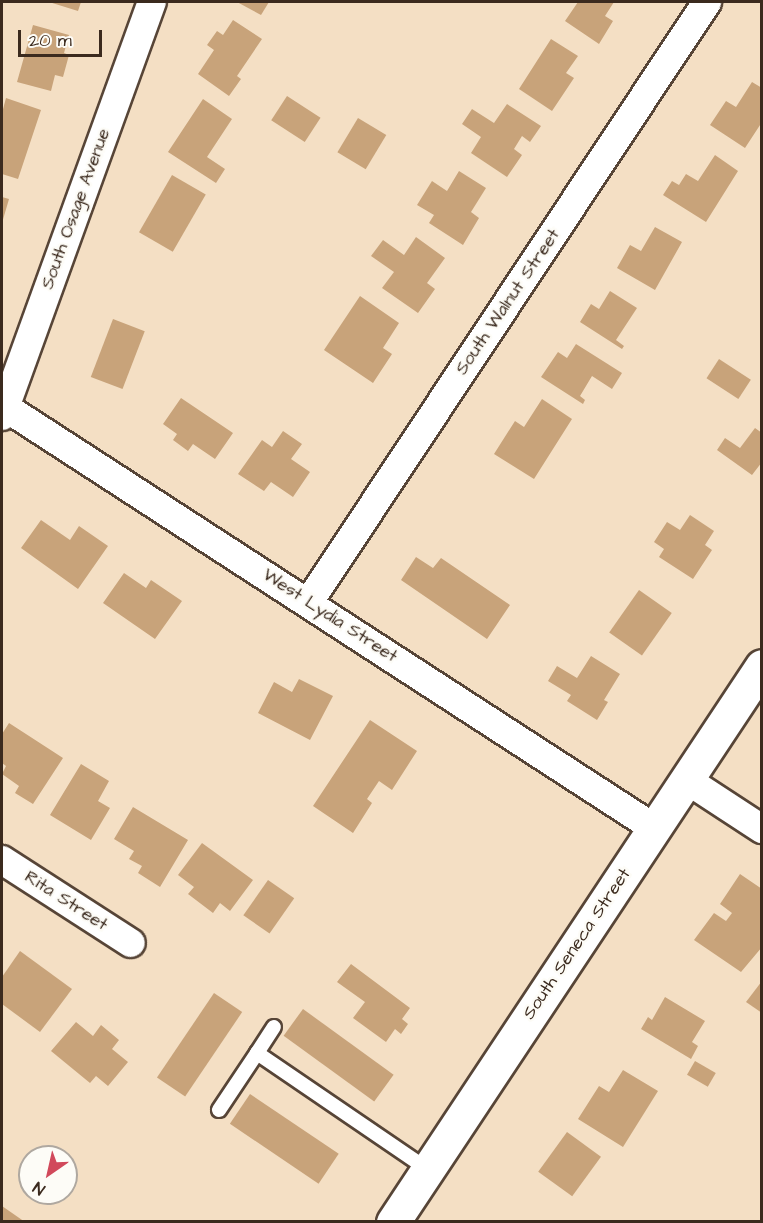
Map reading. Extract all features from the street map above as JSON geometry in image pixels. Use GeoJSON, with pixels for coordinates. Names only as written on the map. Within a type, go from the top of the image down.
{"type":"FeatureCollection","features":[{"type":"Feature","properties":{"kind":"street","name":"South Osage Avenue"},"geometry":{"type":"LineString","coordinates":[[3,411],[152,2]]}},
{"type":"Feature","properties":{"kind":"street","name":"South Walnut Street"},"geometry":{"type":"LineString","coordinates":[[309,602],[707,2]]}},
{"type":"Feature","properties":{"kind":"street","name":"West Lydia Street"},"geometry":{"type":"LineString","coordinates":[[3,411],[309,602],[654,828]]}},
{"type":"Feature","properties":{"kind":"street","name":"South Seneca Street"},"geometry":{"type":"LineString","coordinates":[[393,1221],[762,666]]}},
{"type":"Feature","properties":{"kind":"street"},"geometry":{"type":"LineString","coordinates":[[687,780],[762,829]]}},
{"type":"Feature","properties":{"kind":"street","name":"Rita Street"},"geometry":{"type":"LineString","coordinates":[[2,860],[131,943]]}},
{"type":"Feature","properties":{"kind":"lane"},"geometry":{"type":"LineString","coordinates":[[219,1110],[274,1027]]}},
{"type":"Feature","properties":{"kind":"lane"},"geometry":{"type":"LineString","coordinates":[[257,1053],[427,1169]]}},
{"type":"Feature","properties":{"kind":"building"},"geometry":{"type":"Polygon","coordinates":[[[49,2],[81,2],[78,11],[49,2]]]}},
{"type":"Feature","properties":{"kind":"building"},"geometry":{"type":"Polygon","coordinates":[[[237,2],[269,2],[261,15],[237,2]]]}},
{"type":"Feature","properties":{"kind":"building"},"geometry":{"type":"Polygon","coordinates":[[[578,2],[614,2],[605,16],[613,21],[599,44],[565,21],[578,2]]]}},
{"type":"Feature","properties":{"kind":"building"},"geometry":{"type":"Polygon","coordinates":[[[233,20],[262,39],[237,76],[241,79],[229,96],[198,74],[214,50],[207,45],[217,31],[223,35],[233,20]]]}},
{"type":"Feature","properties":{"kind":"building"},"geometry":{"type":"Polygon","coordinates":[[[33,25],[69,35],[64,53],[69,55],[63,77],[55,75],[51,91],[17,82],[33,25]]]}},
{"type":"Feature","properties":{"kind":"building"},"geometry":{"type":"Polygon","coordinates":[[[551,39],[578,56],[566,73],[574,78],[552,111],[519,89],[551,39]]]}},
{"type":"Feature","properties":{"kind":"building"},"geometry":{"type":"Polygon","coordinates":[[[752,82],[762,88],[762,122],[745,148],[710,125],[726,101],[736,107],[752,82]]]}},
{"type":"Feature","properties":{"kind":"building"},"geometry":{"type":"Polygon","coordinates":[[[287,96],[321,118],[305,142],[271,120],[287,96]]]}},
{"type":"Feature","properties":{"kind":"building"},"geometry":{"type":"Polygon","coordinates":[[[6,98],[41,110],[18,179],[2,174],[2,113],[6,98]]]}},
{"type":"Feature","properties":{"kind":"building"},"geometry":{"type":"Polygon","coordinates":[[[203,99],[232,119],[207,157],[225,169],[216,183],[168,152],[203,99]]]}},
{"type":"Feature","properties":{"kind":"building"},"geometry":{"type":"Polygon","coordinates":[[[507,104],[541,126],[530,142],[522,136],[514,149],[522,155],[507,177],[471,153],[481,137],[462,124],[472,109],[494,123],[507,104]]]}},
{"type":"Feature","properties":{"kind":"building"},"geometry":{"type":"Polygon","coordinates":[[[358,118],[386,135],[366,169],[337,152],[358,118]]]}},
{"type":"Feature","properties":{"kind":"building"},"geometry":{"type":"Polygon","coordinates":[[[715,155],[738,171],[706,222],[663,195],[672,181],[679,185],[686,174],[698,181],[715,155]]]}},
{"type":"Feature","properties":{"kind":"building"},"geometry":{"type":"Polygon","coordinates":[[[459,171],[486,188],[471,212],[479,218],[463,245],[429,223],[434,215],[417,205],[432,181],[447,191],[459,171]]]}},
{"type":"Feature","properties":{"kind":"building"},"geometry":{"type":"Polygon","coordinates":[[[172,175],[206,194],[173,252],[139,232],[172,175]]]}},
{"type":"Feature","properties":{"kind":"building"},"geometry":{"type":"Polygon","coordinates":[[[2,197],[9,199],[2,223],[2,197]]]}},
{"type":"Feature","properties":{"kind":"building"},"geometry":{"type":"Polygon","coordinates":[[[655,227],[682,242],[655,290],[617,268],[630,245],[641,251],[655,227]]]}},
{"type":"Feature","properties":{"kind":"building"},"geometry":{"type":"Polygon","coordinates":[[[416,237],[445,258],[427,283],[435,289],[418,313],[382,288],[394,272],[371,256],[383,240],[404,255],[416,237]]]}},
{"type":"Feature","properties":{"kind":"building"},"geometry":{"type":"Polygon","coordinates":[[[610,291],[637,308],[616,340],[624,346],[622,349],[580,322],[591,304],[599,309],[610,291]]]}},
{"type":"Feature","properties":{"kind":"building"},"geometry":{"type":"Polygon","coordinates":[[[360,296],[399,323],[383,348],[392,354],[373,383],[324,350],[360,296]]]}},
{"type":"Feature","properties":{"kind":"building"},"geometry":{"type":"Polygon","coordinates":[[[113,319],[145,331],[123,389],[91,377],[113,319]]]}},
{"type":"Feature","properties":{"kind":"building"},"geometry":{"type":"Polygon","coordinates":[[[576,344],[622,373],[612,389],[592,376],[580,396],[585,400],[583,404],[541,377],[558,352],[567,358],[576,344]]]}},
{"type":"Feature","properties":{"kind":"building"},"geometry":{"type":"Polygon","coordinates":[[[719,359],[751,380],[738,399],[706,378],[719,359]]]}},
{"type":"Feature","properties":{"kind":"building"},"geometry":{"type":"Polygon","coordinates":[[[181,398],[233,433],[215,459],[193,444],[188,451],[173,440],[177,434],[163,424],[181,398]]]}},
{"type":"Feature","properties":{"kind":"building"},"geometry":{"type":"Polygon","coordinates":[[[542,399],[572,419],[534,479],[494,454],[515,421],[524,427],[542,399]]]}},
{"type":"Feature","properties":{"kind":"building"},"geometry":{"type":"Polygon","coordinates":[[[755,428],[762,433],[762,462],[752,475],[717,450],[725,438],[740,448],[755,428]]]}},
{"type":"Feature","properties":{"kind":"building"},"geometry":{"type":"Polygon","coordinates":[[[283,431],[302,444],[291,459],[310,472],[293,497],[271,482],[264,491],[238,474],[262,440],[272,447],[283,431]]]}},
{"type":"Feature","properties":{"kind":"building"},"geometry":{"type":"Polygon","coordinates":[[[690,515],[714,531],[705,545],[712,550],[693,579],[659,557],[664,549],[654,542],[667,522],[680,530],[690,515]]]}},
{"type":"Feature","properties":{"kind":"building"},"geometry":{"type":"Polygon","coordinates":[[[41,520],[70,540],[79,526],[108,546],[78,589],[21,548],[41,520]]]}},
{"type":"Feature","properties":{"kind":"building"},"geometry":{"type":"Polygon","coordinates":[[[416,557],[433,568],[441,558],[510,605],[487,639],[401,580],[416,557]]]}},
{"type":"Feature","properties":{"kind":"building"},"geometry":{"type":"Polygon","coordinates":[[[124,573],[146,588],[151,580],[182,601],[155,639],[103,603],[124,573]]]}},
{"type":"Feature","properties":{"kind":"building"},"geometry":{"type":"Polygon","coordinates":[[[639,590],[672,613],[642,656],[609,633],[639,590]]]}},
{"type":"Feature","properties":{"kind":"building"},"geometry":{"type":"Polygon","coordinates":[[[591,656],[620,674],[604,700],[608,702],[597,720],[567,701],[571,695],[548,681],[557,666],[577,678],[591,656]]]}},
{"type":"Feature","properties":{"kind":"building"},"geometry":{"type":"Polygon","coordinates":[[[299,679],[333,696],[310,740],[258,713],[274,682],[292,692],[299,679]]]}},
{"type":"Feature","properties":{"kind":"building"},"geometry":{"type":"Polygon","coordinates":[[[370,720],[417,751],[392,790],[379,781],[367,799],[372,803],[353,833],[313,806],[370,720]]]}},
{"type":"Feature","properties":{"kind":"building"},"geometry":{"type":"Polygon","coordinates":[[[9,723],[63,758],[33,804],[15,793],[19,786],[2,774],[6,766],[2,763],[2,734],[9,723]]]}},
{"type":"Feature","properties":{"kind":"building"},"geometry":{"type":"Polygon","coordinates":[[[81,764],[109,781],[98,801],[110,808],[91,840],[50,815],[81,764]]]}},
{"type":"Feature","properties":{"kind":"building"},"geometry":{"type":"Polygon","coordinates":[[[133,807],[188,840],[160,887],[138,873],[142,866],[129,859],[134,851],[114,839],[133,807]]]}},
{"type":"Feature","properties":{"kind":"building"},"geometry":{"type":"Polygon","coordinates":[[[202,843],[253,880],[230,911],[220,903],[213,913],[188,894],[194,887],[178,875],[202,843]]]}},
{"type":"Feature","properties":{"kind":"building"},"geometry":{"type":"Polygon","coordinates":[[[740,874],[762,889],[762,947],[741,972],[694,940],[714,913],[726,921],[732,913],[720,904],[740,874]]]}},
{"type":"Feature","properties":{"kind":"building"},"geometry":{"type":"Polygon","coordinates":[[[268,880],[294,898],[270,934],[243,915],[268,880]]]}},
{"type":"Feature","properties":{"kind":"building"},"geometry":{"type":"Polygon","coordinates":[[[20,951],[72,989],[40,1032],[2,1004],[2,977],[20,951]]]}},
{"type":"Feature","properties":{"kind":"building"},"geometry":{"type":"Polygon","coordinates":[[[351,964],[410,1008],[402,1019],[408,1024],[401,1034],[395,1029],[386,1042],[353,1018],[365,1002],[337,982],[351,964]]]}},
{"type":"Feature","properties":{"kind":"building"},"geometry":{"type":"Polygon","coordinates":[[[762,981],[762,1013],[746,1002],[762,981]]]}},
{"type":"Feature","properties":{"kind":"building"},"geometry":{"type":"Polygon","coordinates":[[[214,993],[242,1012],[185,1097],[157,1078],[214,993]]]}},
{"type":"Feature","properties":{"kind":"building"},"geometry":{"type":"Polygon","coordinates":[[[665,997],[705,1021],[692,1042],[698,1046],[691,1059],[641,1029],[648,1017],[652,1020],[665,997]]]}},
{"type":"Feature","properties":{"kind":"building"},"geometry":{"type":"Polygon","coordinates":[[[303,1009],[394,1075],[374,1102],[284,1036],[303,1009]]]}},
{"type":"Feature","properties":{"kind":"building"},"geometry":{"type":"Polygon","coordinates":[[[76,1022],[93,1036],[101,1025],[119,1040],[112,1049],[128,1062],[108,1086],[96,1076],[90,1083],[51,1051],[76,1022]]]}},
{"type":"Feature","properties":{"kind":"building"},"geometry":{"type":"Polygon","coordinates":[[[695,1061],[716,1073],[708,1087],[687,1075],[695,1061]]]}},
{"type":"Feature","properties":{"kind":"building"},"geometry":{"type":"Polygon","coordinates":[[[623,1070],[658,1091],[623,1147],[578,1119],[599,1086],[609,1092],[623,1070]]]}},
{"type":"Feature","properties":{"kind":"building"},"geometry":{"type":"Polygon","coordinates":[[[250,1094],[339,1154],[319,1184],[230,1124],[250,1094]]]}},
{"type":"Feature","properties":{"kind":"building"},"geometry":{"type":"Polygon","coordinates":[[[567,1132],[601,1157],[572,1196],[538,1172],[567,1132]]]}},
{"type":"Feature","properties":{"kind":"building"},"geometry":{"type":"Polygon","coordinates":[[[2,1206],[25,1222],[2,1222],[2,1206]]]}}]}
